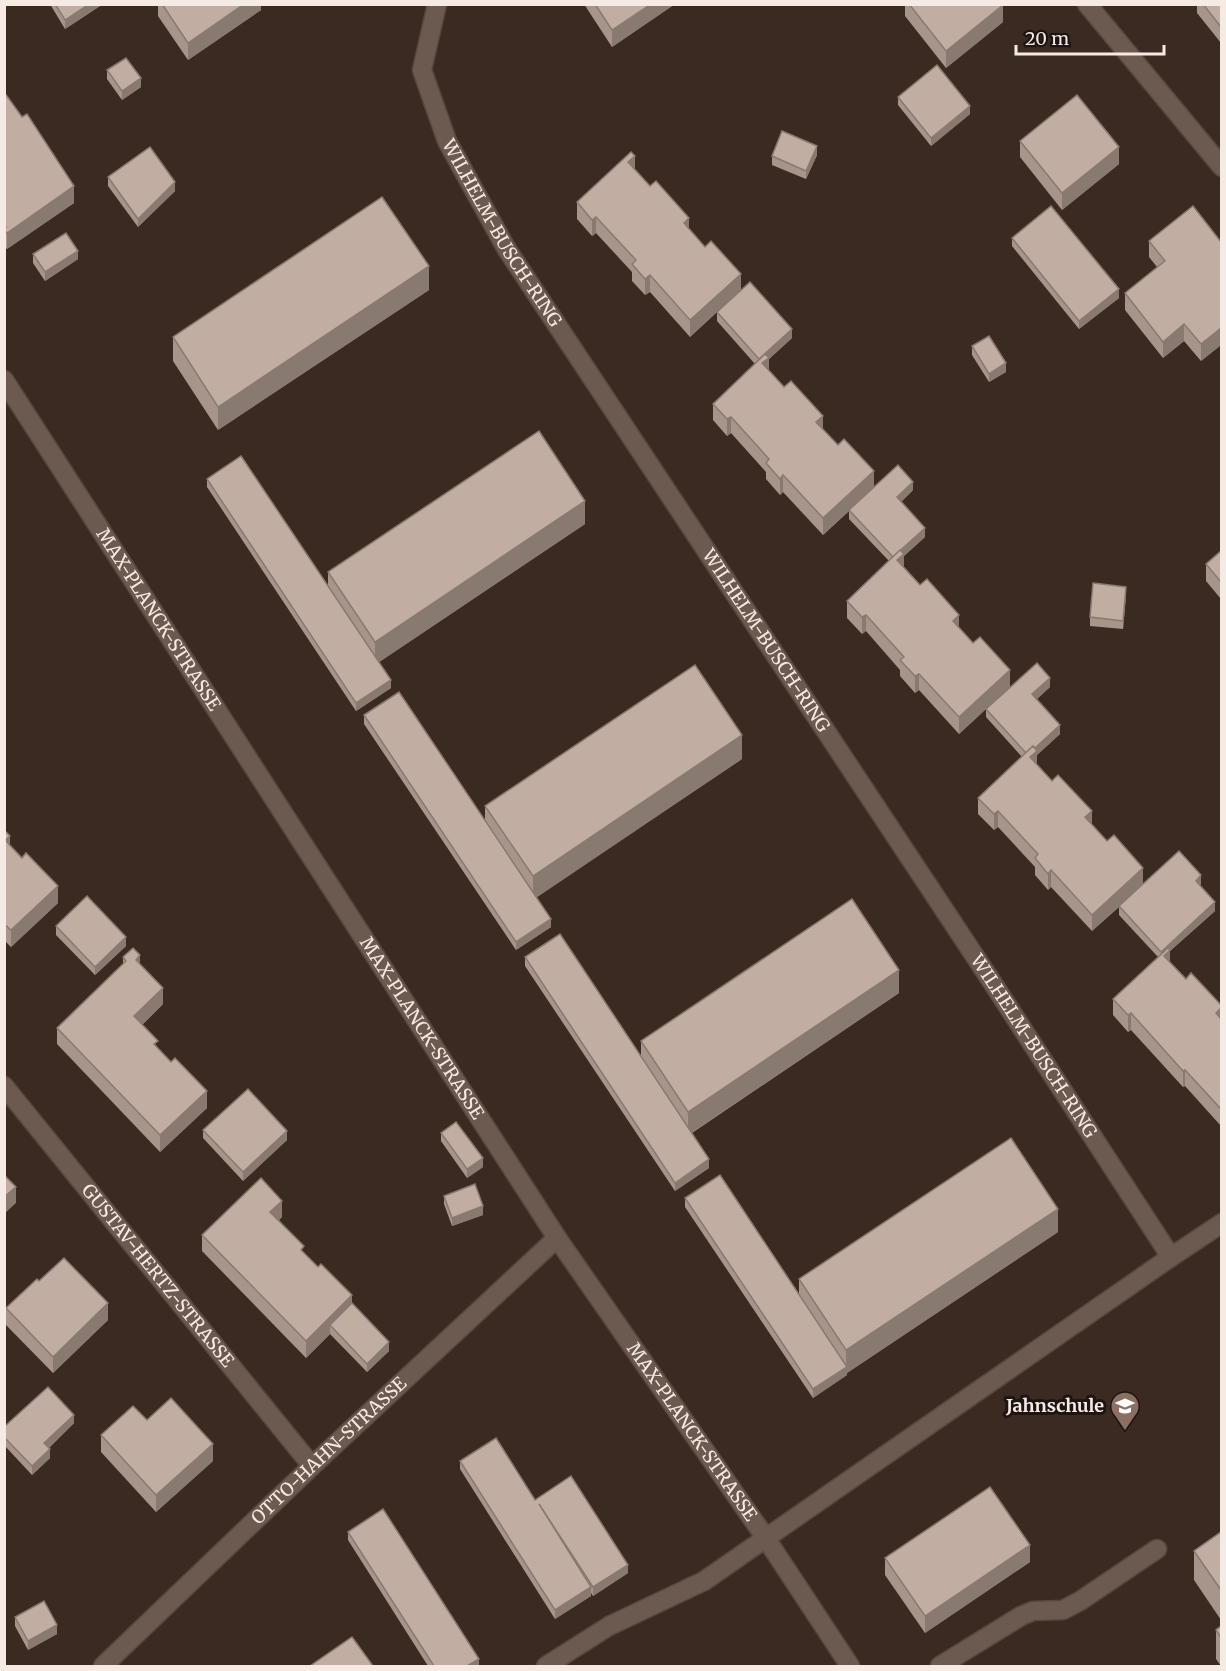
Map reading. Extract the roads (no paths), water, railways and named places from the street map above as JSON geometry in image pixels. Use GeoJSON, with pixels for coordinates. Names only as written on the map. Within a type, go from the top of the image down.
{"type":"FeatureCollection","features":[{"type":"Feature","properties":{"kind":"street","name":"WILHELM-BUSCH-RING"},"geometry":{"type":"LineString","coordinates":[[437,4],[422,70],[447,141],[506,248],[990,978],[1171,1257]]}},
{"type":"Feature","properties":{"kind":"street"},"geometry":{"type":"LineString","coordinates":[[1087,4],[1221,167]]}},
{"type":"Feature","properties":{"kind":"street","name":"MAX-PLANCK-STRASSE"},"geometry":{"type":"LineString","coordinates":[[4,380],[557,1238],[765,1537],[850,1666]]}},
{"type":"Feature","properties":{"kind":"street","name":"GUSTAV-HERTZ-STRASSE"},"geometry":{"type":"LineString","coordinates":[[4,1086],[312,1466]]}},
{"type":"Feature","properties":{"kind":"street"},"geometry":{"type":"LineString","coordinates":[[546,1666],[609,1626],[704,1581],[1221,1224]]}},
{"type":"Feature","properties":{"kind":"street","name":"OTTO-HAHN-STRASSE"},"geometry":{"type":"LineString","coordinates":[[103,1666],[312,1466],[557,1238]]}},
{"type":"Feature","properties":{"kind":"street"},"geometry":{"type":"LineString","coordinates":[[940,1666],[1021,1616],[1033,1611],[1063,1610],[1080,1601],[1157,1549]]}},
{"type":"Feature","properties":{"kind":"place","name":"Jahnschule"},"geometry":{"type":"Point","coordinates":[1125,1432]}}]}
